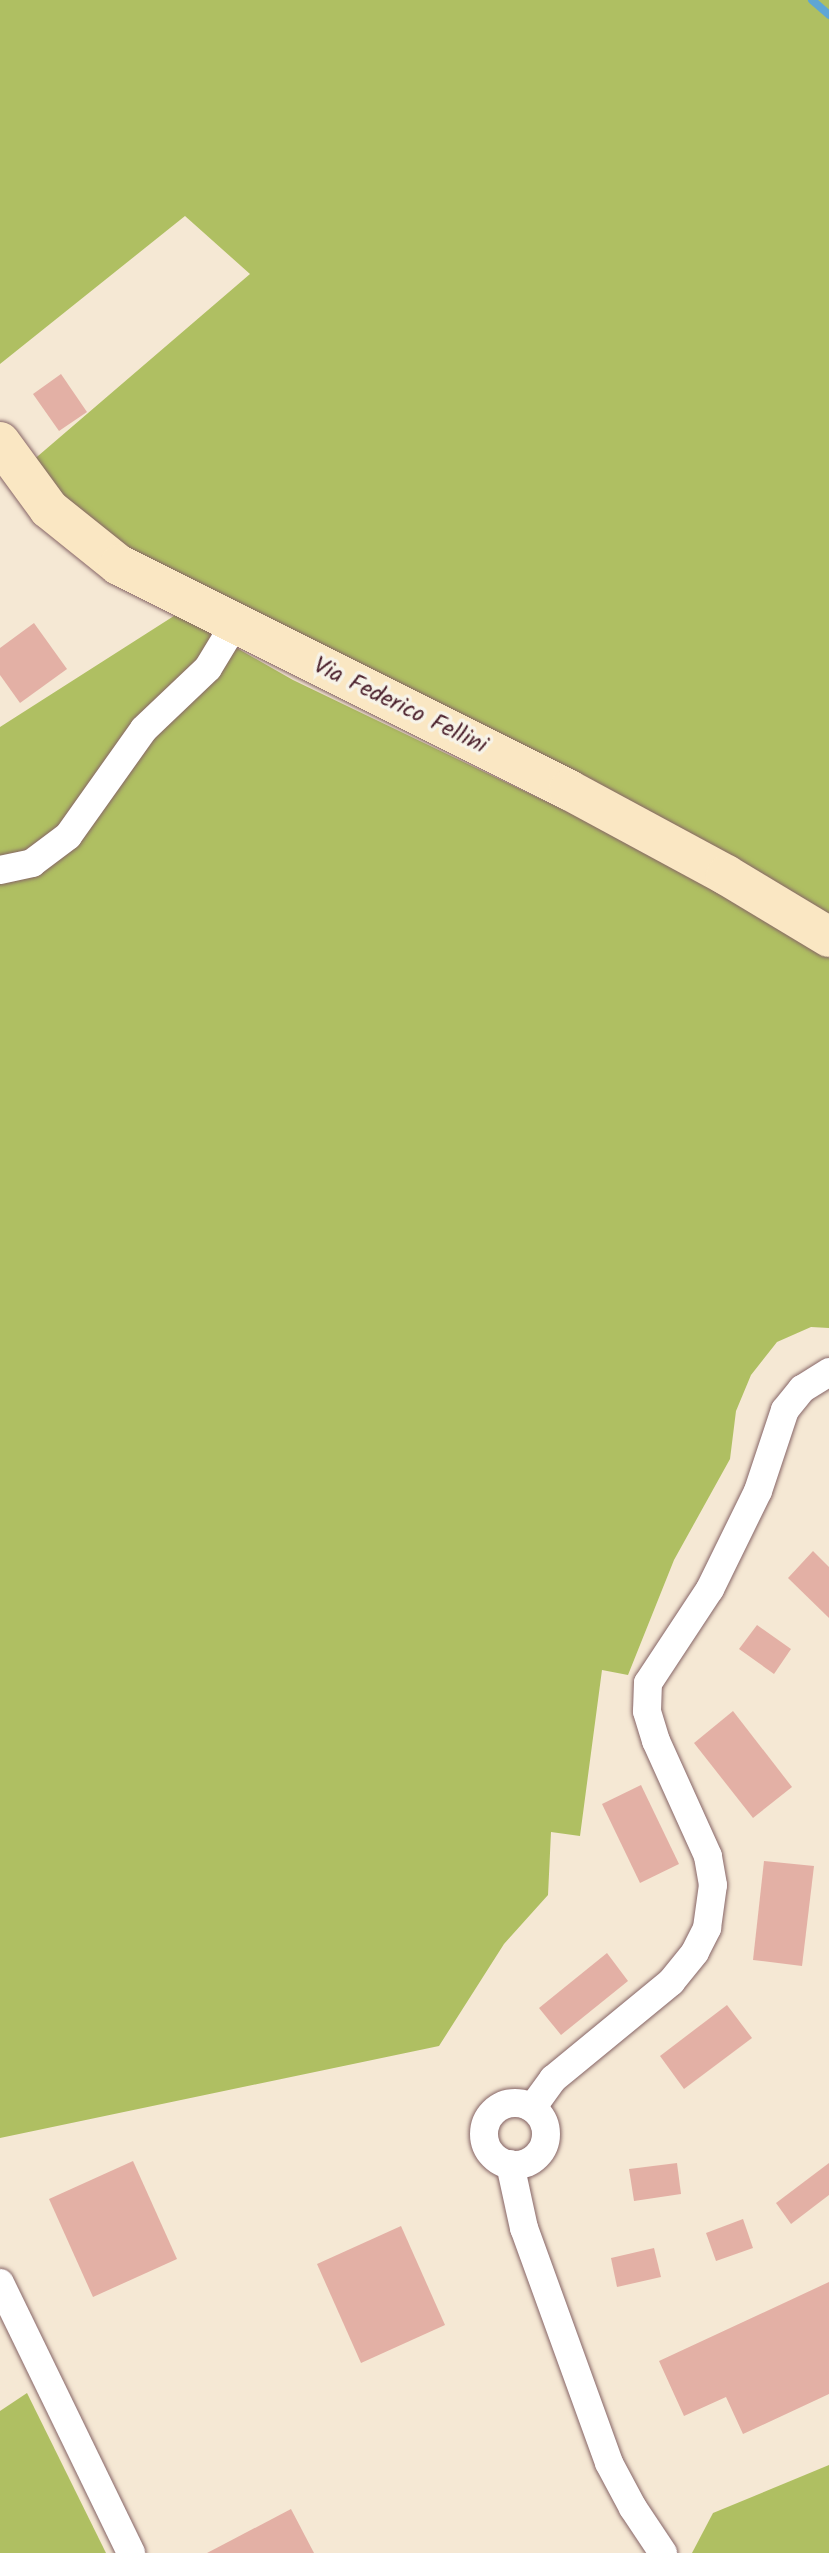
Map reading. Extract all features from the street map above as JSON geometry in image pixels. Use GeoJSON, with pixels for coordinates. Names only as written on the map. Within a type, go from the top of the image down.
{"type":"FeatureCollection","features":[{"type":"Feature","properties":{"kind":"street","name":"Via Federico Fellini"},"geometry":{"type":"LineString","coordinates":[[0,442],[49,509],[119,565],[569,790],[726,875],[829,937]]}},
{"type":"Feature","properties":{"kind":"street"},"geometry":{"type":"LineString","coordinates":[[0,870],[32,863],[68,836],[144,729],[208,668],[234,625]]}},
{"type":"Feature","properties":{"kind":"street"},"geometry":{"type":"LineString","coordinates":[[532,2108],[553,2079],[671,1982],[695,1952],[707,1928],[713,1885],[708,1856],[656,1741],[647,1711],[648,1683],[710,1589],[758,1491],[785,1410],[802,1389],[829,1372]]}},
{"type":"Feature","properties":{"kind":"street"},"geometry":{"type":"LineString","coordinates":[[514,2103],[532,2108],[539,2114],[546,2131],[542,2148],[529,2162],[510,2164],[489,2150],[486,2125],[490,2116],[505,2105],[514,2103]]}},
{"type":"Feature","properties":{"kind":"street"},"geometry":{"type":"LineString","coordinates":[[510,2164],[524,2228],[609,2463],[633,2508],[663,2553]]}},
{"type":"Feature","properties":{"kind":"street"},"geometry":{"type":"LineString","coordinates":[[0,2283],[131,2553]]}},
{"type":"Feature","properties":{"kind":"green space"},"geometry":{"type":"Polygon","coordinates":[[[0,0],[829,0],[829,924],[119,549],[55,494],[31,462],[250,274],[185,216],[0,364],[0,0]]]}},
{"type":"Feature","properties":{"kind":"green space"},"geometry":{"type":"Polygon","coordinates":[[[177,614],[293,680],[678,865],[829,954],[829,1328],[811,1327],[777,1342],[751,1375],[736,1411],[730,1459],[674,1560],[628,1675],[602,1670],[580,1836],[551,1832],[548,1895],[504,1944],[439,2046],[0,2138],[0,727],[177,614]]]}},
{"type":"Feature","properties":{"kind":"green space"},"geometry":{"type":"Polygon","coordinates":[[[27,2393],[106,2553],[0,2553],[0,2411],[27,2393]]]}},
{"type":"Feature","properties":{"kind":"green space"},"geometry":{"type":"Polygon","coordinates":[[[829,2465],[829,2553],[692,2553],[713,2513],[829,2465]]]}},
{"type":"Feature","properties":{"kind":"building"},"geometry":{"type":"Polygon","coordinates":[[[61,374],[87,412],[59,431],[33,394],[61,374]]]}},
{"type":"Feature","properties":{"kind":"building"},"geometry":{"type":"Polygon","coordinates":[[[34,623],[67,669],[20,703],[0,675],[0,648],[34,623]]]}},
{"type":"Feature","properties":{"kind":"building"},"geometry":{"type":"Polygon","coordinates":[[[813,1551],[829,1567],[829,1618],[788,1578],[813,1551]]]}},
{"type":"Feature","properties":{"kind":"building"},"geometry":{"type":"Polygon","coordinates":[[[757,1625],[791,1649],[774,1674],[739,1649],[757,1625]]]}},
{"type":"Feature","properties":{"kind":"building"},"geometry":{"type":"Polygon","coordinates":[[[733,1711],[792,1787],[753,1818],[694,1743],[733,1711]]]}},
{"type":"Feature","properties":{"kind":"building"},"geometry":{"type":"Polygon","coordinates":[[[641,1785],[679,1864],[640,1883],[602,1804],[641,1785]]]}},
{"type":"Feature","properties":{"kind":"building"},"geometry":{"type":"Polygon","coordinates":[[[764,1861],[814,1866],[802,1966],[753,1960],[764,1861]]]}},
{"type":"Feature","properties":{"kind":"building"},"geometry":{"type":"Polygon","coordinates":[[[607,1953],[628,1981],[561,2035],[539,2008],[607,1953]]]}},
{"type":"Feature","properties":{"kind":"building"},"geometry":{"type":"Polygon","coordinates":[[[727,2005],[752,2038],[684,2089],[660,2056],[727,2005]]]}},
{"type":"Feature","properties":{"kind":"building"},"geometry":{"type":"Polygon","coordinates":[[[133,2161],[177,2259],[93,2297],[49,2199],[133,2161]]]}},
{"type":"Feature","properties":{"kind":"building"},"geometry":{"type":"Polygon","coordinates":[[[677,2163],[681,2194],[634,2201],[629,2169],[677,2163]]]}},
{"type":"Feature","properties":{"kind":"building"},"geometry":{"type":"Polygon","coordinates":[[[829,2163],[829,2195],[791,2224],[776,2203],[829,2163]]]}},
{"type":"Feature","properties":{"kind":"building"},"geometry":{"type":"Polygon","coordinates":[[[743,2219],[753,2248],[716,2261],[706,2233],[743,2219]]]}},
{"type":"Feature","properties":{"kind":"building"},"geometry":{"type":"Polygon","coordinates":[[[401,2226],[445,2325],[361,2363],[317,2264],[401,2226]]]}},
{"type":"Feature","properties":{"kind":"building"},"geometry":{"type":"Polygon","coordinates":[[[654,2248],[661,2277],[617,2287],[611,2258],[654,2248]]]}},
{"type":"Feature","properties":{"kind":"building"},"geometry":{"type":"Polygon","coordinates":[[[829,2282],[829,2394],[743,2434],[726,2397],[684,2416],[659,2361],[829,2282]]]}},
{"type":"Feature","properties":{"kind":"building"},"geometry":{"type":"Polygon","coordinates":[[[291,2509],[314,2553],[207,2553],[291,2509]]]}},
{"type":"Feature","properties":{"kind":"waterway"},"geometry":{"type":"LineString","coordinates":[[812,0],[829,15]]}}]}
